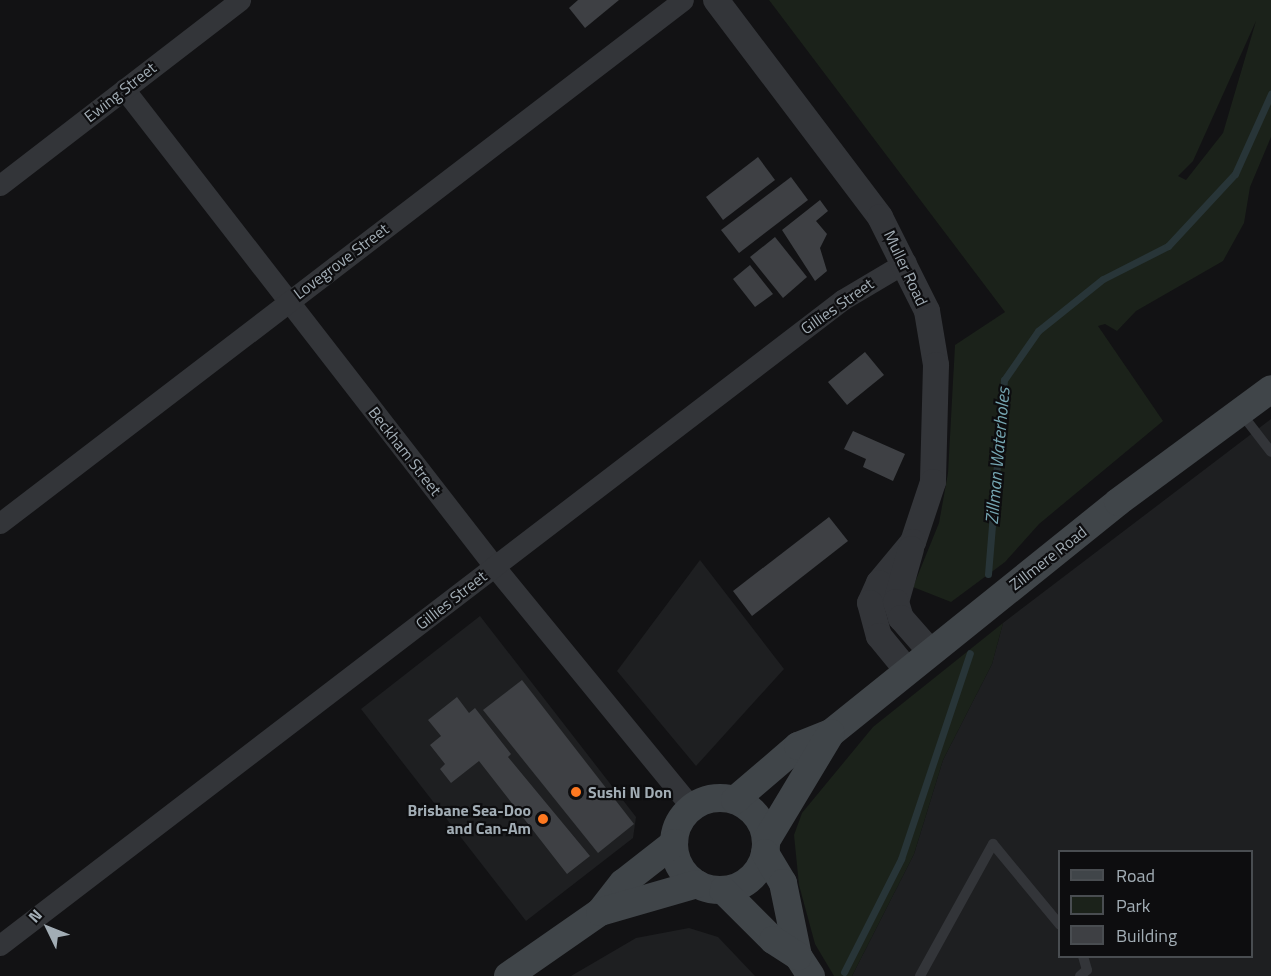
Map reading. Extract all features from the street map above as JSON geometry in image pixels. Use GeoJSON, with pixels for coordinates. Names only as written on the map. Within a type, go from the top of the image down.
{"type":"FeatureCollection","features":[{"type":"Feature","properties":{"kind":"main road","name":"Zillmere Road"},"geometry":{"type":"LineString","coordinates":[[735,800],[798,746],[831,733],[906,669],[1271,389]]}},
{"type":"Feature","properties":{"kind":"main road","name":"Zillmere Road"},"geometry":{"type":"LineString","coordinates":[[766,847],[831,733]]}},
{"type":"Feature","properties":{"kind":"main road"},"geometry":{"type":"LineString","coordinates":[[508,976],[600,912],[623,883],[674,843],[692,808],[705,800],[735,800],[757,816],[766,847],[783,883],[805,966]]}},
{"type":"Feature","properties":{"kind":"main road"},"geometry":{"type":"LineString","coordinates":[[674,843],[680,867],[710,887],[805,966]]}},
{"type":"Feature","properties":{"kind":"main road"},"geometry":{"type":"LineString","coordinates":[[600,912],[750,879],[766,847]]}},
{"type":"Feature","properties":{"kind":"street","name":"Ewing Street"},"geometry":{"type":"LineString","coordinates":[[0,185],[240,0]]}},
{"type":"Feature","properties":{"kind":"street","name":"Lovegrove Street"},"geometry":{"type":"LineString","coordinates":[[0,523],[683,0]]}},
{"type":"Feature","properties":{"kind":"street","name":"Muller Road"},"geometry":{"type":"LineString","coordinates":[[716,0],[867,198],[906,262],[927,312],[936,365],[933,482],[913,543],[879,583],[870,603],[875,629],[906,669]]}},
{"type":"Feature","properties":{"kind":"street","name":"Beckham Street"},"geometry":{"type":"LineString","coordinates":[[124,89],[494,567],[692,808]]}},
{"type":"Feature","properties":{"kind":"street","name":"Gillies Street"},"geometry":{"type":"LineString","coordinates":[[0,945],[842,300],[906,262]]}},
{"type":"Feature","properties":{"kind":"street"},"geometry":{"type":"LineString","coordinates":[[913,543],[896,602],[901,618],[930,651]]}},
{"type":"Feature","properties":{"kind":"lane"},"geometry":{"type":"LineString","coordinates":[[1240,413],[1271,452]]}},
{"type":"Feature","properties":{"kind":"lane"},"geometry":{"type":"LineString","coordinates":[[920,976],[993,844],[1058,924]]}},
{"type":"Feature","properties":{"kind":"lane"},"geometry":{"type":"LineString","coordinates":[[1080,976],[1087,970],[1083,958]]}},
{"type":"Feature","properties":{"kind":"shaded area"},"geometry":{"type":"Polygon","coordinates":[[[1271,419],[1271,976],[852,976],[914,854],[943,760],[992,664],[1003,623],[1271,419]]]}},
{"type":"Feature","properties":{"kind":"shaded area"},"geometry":{"type":"Polygon","coordinates":[[[700,560],[784,669],[696,766],[617,671],[700,560]]]}},
{"type":"Feature","properties":{"kind":"shaded area"},"geometry":{"type":"Polygon","coordinates":[[[480,616],[636,817],[633,838],[526,921],[361,709],[480,616]]]}},
{"type":"Feature","properties":{"kind":"shaded area"},"geometry":{"type":"Polygon","coordinates":[[[689,928],[718,937],[755,976],[571,976],[636,938],[689,928]]]}},
{"type":"Feature","properties":{"kind":"green space"},"geometry":{"type":"Polygon","coordinates":[[[769,0],[1271,0],[1271,137],[1250,187],[1244,223],[1223,261],[1136,311],[1117,331],[1105,324],[1098,326],[1163,421],[1039,524],[1005,562],[951,602],[913,587],[939,523],[948,473],[955,345],[1005,312],[769,0]],[[1256,21],[1193,161],[1178,176],[1186,180],[1223,133],[1256,21]]]}},
{"type":"Feature","properties":{"kind":"green space"},"geometry":{"type":"Polygon","coordinates":[[[1003,623],[992,664],[943,760],[914,854],[852,976],[834,976],[815,944],[799,885],[794,835],[802,813],[873,727],[1003,623]]]}},
{"type":"Feature","properties":{"kind":"building"},"geometry":{"type":"Polygon","coordinates":[[[578,0],[619,0],[585,28],[569,8],[578,0]]]}},
{"type":"Feature","properties":{"kind":"building"},"geometry":{"type":"Polygon","coordinates":[[[758,157],[775,180],[723,220],[706,197],[758,157]]]}},
{"type":"Feature","properties":{"kind":"building"},"geometry":{"type":"Polygon","coordinates":[[[791,177],[808,200],[739,253],[721,230],[791,177]]]}},
{"type":"Feature","properties":{"kind":"building"},"geometry":{"type":"Polygon","coordinates":[[[820,200],[828,211],[816,221],[827,234],[820,248],[827,271],[815,281],[782,230],[820,200]]]}},
{"type":"Feature","properties":{"kind":"building"},"geometry":{"type":"Polygon","coordinates":[[[775,237],[807,277],[783,298],[750,257],[775,237]]]}},
{"type":"Feature","properties":{"kind":"building"},"geometry":{"type":"Polygon","coordinates":[[[750,265],[773,294],[755,307],[733,279],[750,265]]]}},
{"type":"Feature","properties":{"kind":"building"},"geometry":{"type":"Polygon","coordinates":[[[865,352],[884,375],[847,405],[828,382],[865,352]]]}},
{"type":"Feature","properties":{"kind":"building"},"geometry":{"type":"Polygon","coordinates":[[[853,431],[905,454],[893,481],[863,467],[866,459],[844,449],[853,431]]]}},
{"type":"Feature","properties":{"kind":"building"},"geometry":{"type":"Polygon","coordinates":[[[829,517],[848,541],[752,616],[733,591],[829,517]]]}},
{"type":"Feature","properties":{"kind":"building"},"geometry":{"type":"Polygon","coordinates":[[[522,680],[634,824],[598,853],[483,710],[522,680]]]}},
{"type":"Feature","properties":{"kind":"building","name":"Brisbane Sea-Doo and Can-Am"},"geometry":{"type":"Polygon","coordinates":[[[457,697],[469,713],[475,708],[511,754],[508,757],[590,856],[567,874],[479,761],[451,783],[440,769],[445,764],[430,745],[441,736],[428,720],[457,697]]]}},
{"type":"Feature","properties":{"kind":"waterway","name":"Zillman Waterholes"},"geometry":{"type":"LineString","coordinates":[[988,574],[1004,380],[1038,331],[1103,279],[1168,246],[1235,174],[1271,94]]}},
{"type":"Feature","properties":{"kind":"waterway","name":"Zillman Waterholes"},"geometry":{"type":"LineString","coordinates":[[844,972],[901,859],[970,653]]}},
{"type":"Feature","properties":{"kind":"place","name":"Sushi N Don"},"geometry":{"type":"Point","coordinates":[576,792]}},
{"type":"Feature","properties":{"kind":"place","name":"Brisbane Sea-Doo and Can-Am"},"geometry":{"type":"Point","coordinates":[543,819]}}]}
